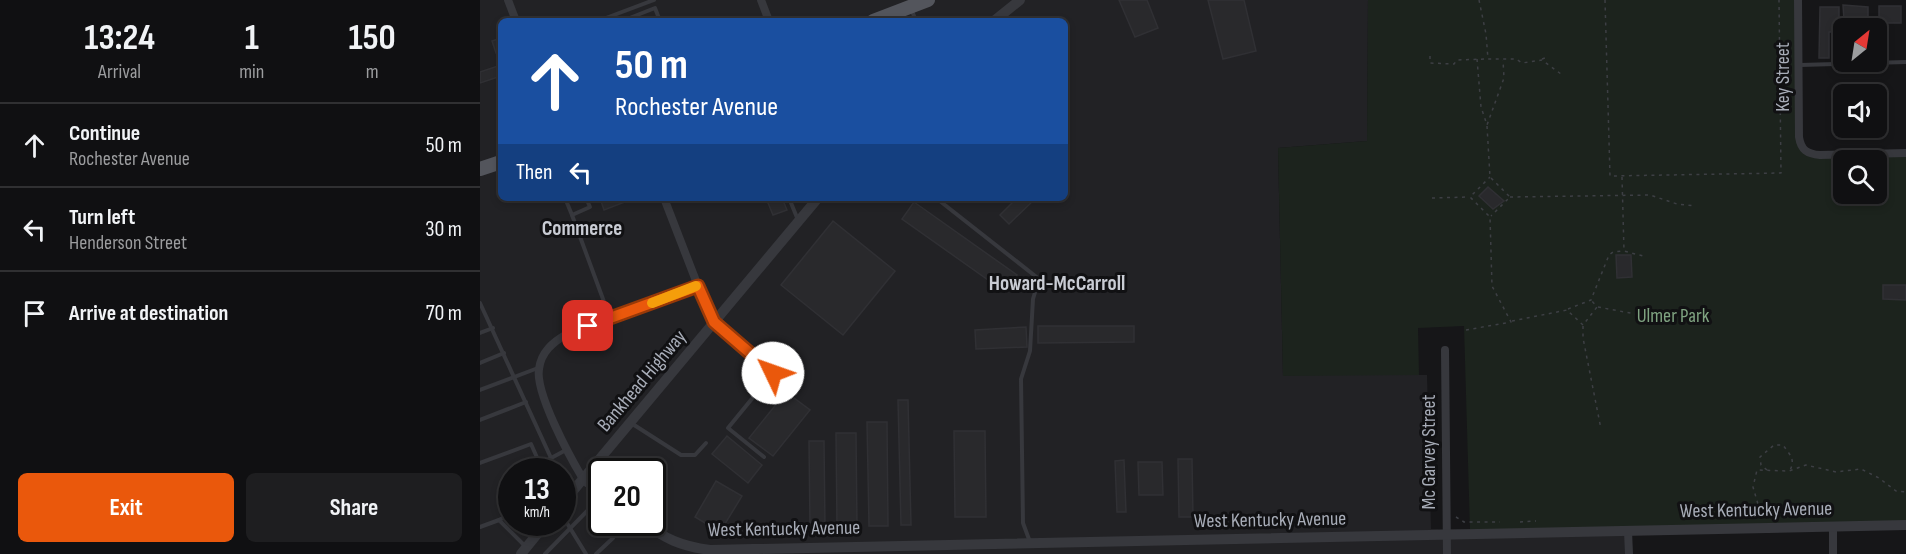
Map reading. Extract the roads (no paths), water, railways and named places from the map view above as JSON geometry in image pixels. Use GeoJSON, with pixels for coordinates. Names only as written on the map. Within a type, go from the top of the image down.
{"type":"FeatureCollection","features":[{"type":"Feature","properties":{"kind":"main road"},"geometry":{"type":"LineString","coordinates":[[881,18],[928,0]]}},
{"type":"Feature","properties":{"kind":"main road"},"geometry":{"type":"LineString","coordinates":[[480,169],[498,163]]}},
{"type":"Feature","properties":{"kind":"street"},"geometry":{"type":"LineString","coordinates":[[508,0],[515,18]]}},
{"type":"Feature","properties":{"kind":"street"},"geometry":{"type":"LineString","coordinates":[[761,0],[768,18]]}},
{"type":"Feature","properties":{"kind":"street"},"geometry":{"type":"LineString","coordinates":[[998,18],[1020,0]]}},
{"type":"Feature","properties":{"kind":"street","name":"Key Street"},"geometry":{"type":"LineString","coordinates":[[1798,0],[1800,145],[1805,151],[1820,155],[1906,153]]}},
{"type":"Feature","properties":{"kind":"street"},"geometry":{"type":"LineString","coordinates":[[665,201],[714,322]]}},
{"type":"Feature","properties":{"kind":"street","name":"Bankhead Highway"},"geometry":{"type":"LineString","coordinates":[[576,487],[815,201]]}},
{"type":"Feature","properties":{"kind":"street"},"geometry":{"type":"LineString","coordinates":[[588,482],[583,479],[566,450],[538,382],[539,367],[544,353],[553,342],[567,334],[698,286]]}},
{"type":"Feature","properties":{"kind":"street","name":"Mc Garvey Street"},"geometry":{"type":"LineString","coordinates":[[1445,350],[1447,554]]}},
{"type":"Feature","properties":{"kind":"street","name":"West Kentucky Avenue"},"geometry":{"type":"LineString","coordinates":[[661,536],[677,544],[723,552],[929,549],[1030,543],[1906,525]]}},
{"type":"Feature","properties":{"kind":"street"},"geometry":{"type":"LineString","coordinates":[[1833,526],[1833,554]]}},
{"type":"Feature","properties":{"kind":"street"},"geometry":{"type":"LineString","coordinates":[[1628,531],[1629,554]]}},
{"type":"Feature","properties":{"kind":"street"},"geometry":{"type":"LineString","coordinates":[[523,551],[535,536]]}},
{"type":"Feature","properties":{"kind":"lane"},"geometry":{"type":"LineString","coordinates":[[613,18],[653,0],[659,18]]}},
{"type":"Feature","properties":{"kind":"lane"},"geometry":{"type":"LineString","coordinates":[[910,7],[915,18]]}},
{"type":"Feature","properties":{"kind":"lane"},"geometry":{"type":"LineString","coordinates":[[630,18],[655,8]]}},
{"type":"Feature","properties":{"kind":"lane"},"geometry":{"type":"LineString","coordinates":[[1800,65],[1906,62]]}},
{"type":"Feature","properties":{"kind":"lane"},"geometry":{"type":"LineString","coordinates":[[566,201],[610,318]]}},
{"type":"Feature","properties":{"kind":"lane"},"geometry":{"type":"LineString","coordinates":[[572,215],[590,207],[587,201]]}},
{"type":"Feature","properties":{"kind":"lane"},"geometry":{"type":"LineString","coordinates":[[790,201],[798,221]]}},
{"type":"Feature","properties":{"kind":"lane"},"geometry":{"type":"LineString","coordinates":[[940,201],[1039,279],[1033,299],[1030,351],[1021,379],[1023,523],[1030,543]]}},
{"type":"Feature","properties":{"kind":"lane"},"geometry":{"type":"LineString","coordinates":[[480,303],[551,458],[566,450]]}},
{"type":"Feature","properties":{"kind":"lane"},"geometry":{"type":"LineString","coordinates":[[714,322],[773,373],[728,428],[764,457]]}},
{"type":"Feature","properties":{"kind":"lane"},"geometry":{"type":"LineString","coordinates":[[480,333],[493,328]]}},
{"type":"Feature","properties":{"kind":"lane"},"geometry":{"type":"LineString","coordinates":[[480,363],[504,353]]}},
{"type":"Feature","properties":{"kind":"lane"},"geometry":{"type":"LineString","coordinates":[[480,390],[539,367]]}},
{"type":"Feature","properties":{"kind":"lane"},"geometry":{"type":"LineString","coordinates":[[480,420],[526,402]]}},
{"type":"Feature","properties":{"kind":"lane"},"geometry":{"type":"LineString","coordinates":[[631,422],[681,455],[695,455],[706,443]]}},
{"type":"Feature","properties":{"kind":"lane"},"geometry":{"type":"LineString","coordinates":[[480,463],[531,444],[537,458]]}},
{"type":"Feature","properties":{"kind":"lane"},"geometry":{"type":"LineString","coordinates":[[576,521],[588,510]]}},
{"type":"Feature","properties":{"kind":"lane"},"geometry":{"type":"LineString","coordinates":[[480,527],[498,521]]}},
{"type":"Feature","properties":{"kind":"lane"},"geometry":{"type":"LineString","coordinates":[[512,536],[523,551]]}},
{"type":"Feature","properties":{"kind":"lane"},"geometry":{"type":"LineString","coordinates":[[545,554],[561,536]]}},
{"type":"Feature","properties":{"kind":"lane"},"geometry":{"type":"LineString","coordinates":[[576,536],[586,554]]}},
{"type":"Feature","properties":{"kind":"lane"},"geometry":{"type":"LineString","coordinates":[[596,554],[613,538],[611,536]]}},
{"type":"Feature","properties":{"kind":"district","name":"Commerce"},"geometry":{"type":"Point","coordinates":[582,228]}},
{"type":"Feature","properties":{"kind":"district","name":"Howard-McCarroll"},"geometry":{"type":"Point","coordinates":[1057,283]}},
{"type":"Feature","properties":{"kind":"park label","name":"Ulmer Park"},"geometry":{"type":"Point","coordinates":[1673,316]}}]}
